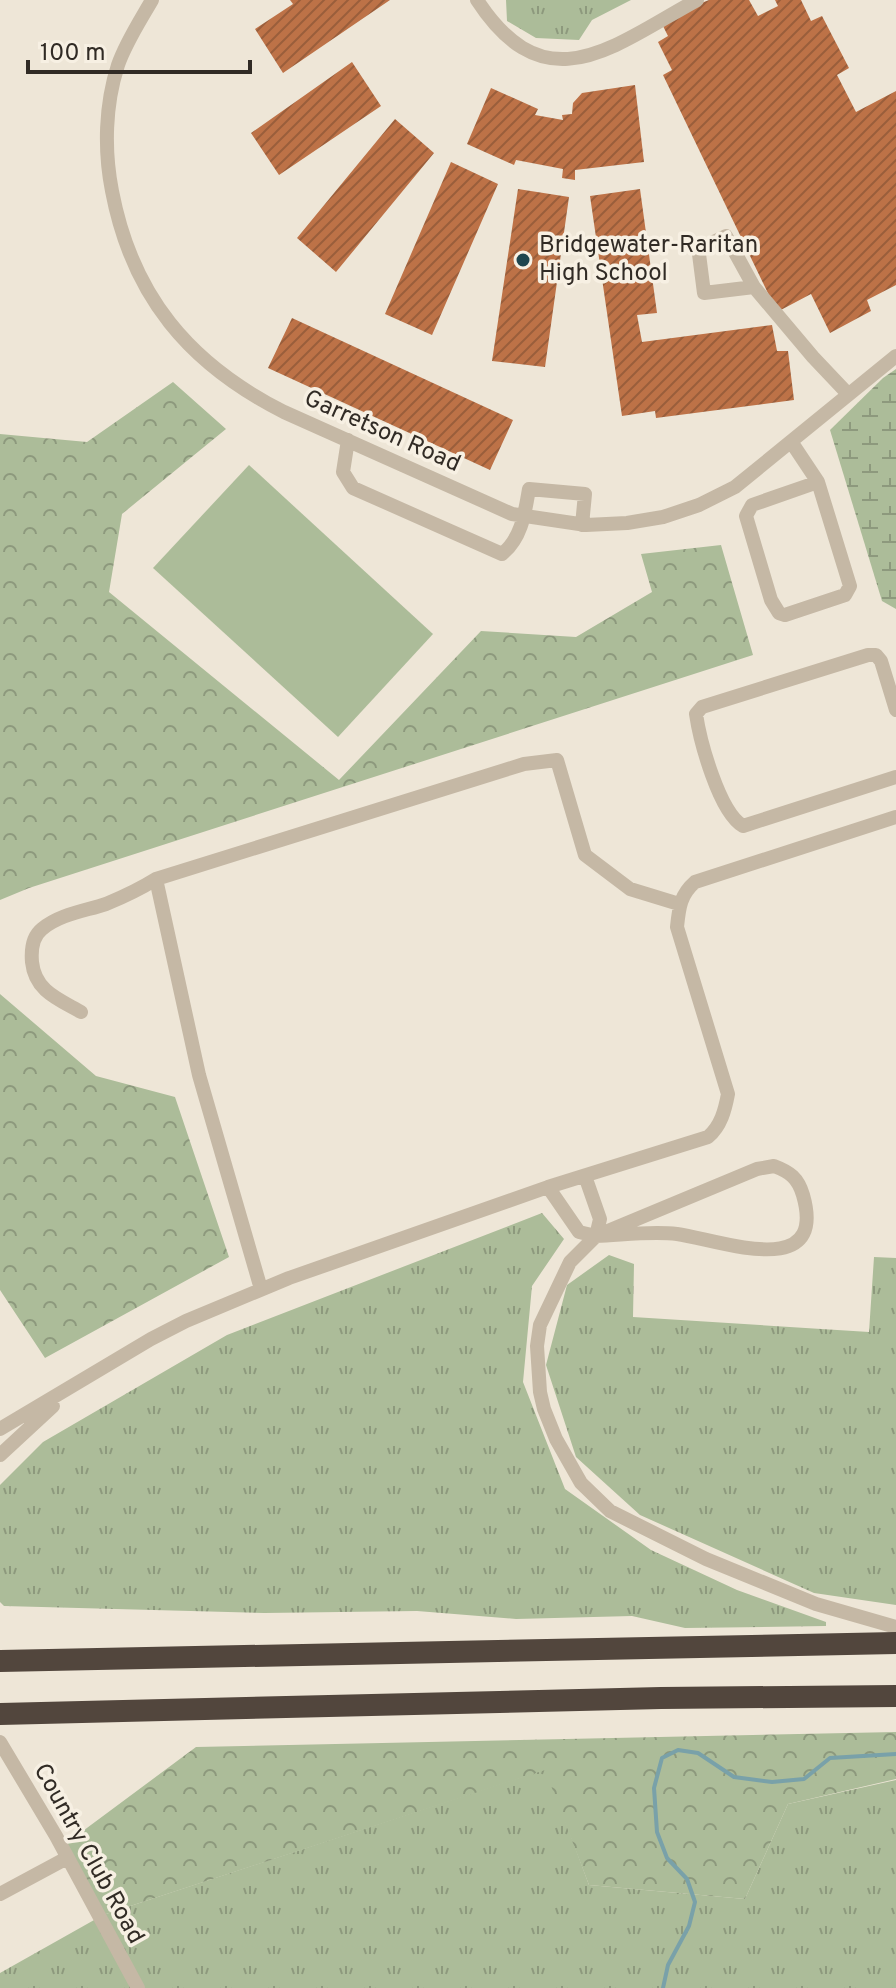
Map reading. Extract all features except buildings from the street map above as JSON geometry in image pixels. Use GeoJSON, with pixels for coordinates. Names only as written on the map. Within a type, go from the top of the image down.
{"type":"FeatureCollection","features":[{"type":"Feature","properties":{"kind":"highway"},"geometry":{"type":"LineString","coordinates":[[0,1661],[896,1643]]}},
{"type":"Feature","properties":{"kind":"highway"},"geometry":{"type":"LineString","coordinates":[[0,1714],[631,1698],[896,1696]]}},
{"type":"Feature","properties":{"kind":"street","name":"Garretson Road"},"geometry":{"type":"LineString","coordinates":[[152,0],[127,43],[111,90],[107,122],[110,181],[119,228],[131,259],[159,309],[196,353],[221,375],[260,400],[512,514],[582,525],[627,523],[663,517],[699,505],[735,487],[896,356]]}},
{"type":"Feature","properties":{"kind":"street"},"geometry":{"type":"LineString","coordinates":[[477,0],[510,42],[536,55],[557,60],[580,59],[602,52],[697,0]]}},
{"type":"Feature","properties":{"kind":"street"},"geometry":{"type":"LineString","coordinates":[[754,287],[704,293],[699,254],[703,247],[726,236],[754,287],[848,394]]}},
{"type":"Feature","properties":{"kind":"street"},"geometry":{"type":"LineString","coordinates":[[348,440],[343,472],[353,488],[502,554],[513,545],[525,516],[529,489],[585,494],[582,525]]}},
{"type":"Feature","properties":{"kind":"street"},"geometry":{"type":"LineString","coordinates":[[792,443],[818,482],[850,586],[845,595],[785,615],[779,613],[771,600],[746,516],[752,505],[818,482]]}},
{"type":"Feature","properties":{"kind":"street"},"geometry":{"type":"LineString","coordinates":[[896,710],[881,661],[873,654],[702,707],[696,714],[720,799],[743,826],[896,777]]}},
{"type":"Feature","properties":{"kind":"street"},"geometry":{"type":"LineString","coordinates":[[81,1012],[46,992],[33,974],[30,949],[40,930],[67,915],[105,904],[156,879],[524,764],[557,760],[585,855],[630,889],[679,904]]}},
{"type":"Feature","properties":{"kind":"street"},"geometry":{"type":"LineString","coordinates":[[0,1429],[151,1339],[261,1289],[548,1187],[708,1137],[725,1110],[728,1094],[677,927],[679,904],[686,889],[695,882],[896,817]]}},
{"type":"Feature","properties":{"kind":"street"},"geometry":{"type":"LineString","coordinates":[[156,879],[199,1075],[261,1289]]}},
{"type":"Feature","properties":{"kind":"street"},"geometry":{"type":"LineString","coordinates":[[548,1187],[579,1232],[596,1236],[674,1234],[774,1251],[800,1239],[808,1221],[800,1184],[794,1176],[774,1166],[757,1169],[596,1236],[570,1262],[540,1325],[537,1346],[540,1392],[556,1439],[581,1483],[610,1511],[706,1559],[816,1604],[896,1627]]}},
{"type":"Feature","properties":{"kind":"street"},"geometry":{"type":"LineString","coordinates":[[585,1176],[600,1219],[596,1236]]}},
{"type":"Feature","properties":{"kind":"street"},"geometry":{"type":"LineString","coordinates":[[0,1455],[74,1387]]}},
{"type":"Feature","properties":{"kind":"street","name":"Country Club Road"},"geometry":{"type":"LineString","coordinates":[[0,1742],[138,1988]]}},
{"type":"Feature","properties":{"kind":"street"},"geometry":{"type":"LineString","coordinates":[[0,1894],[67,1858]]}},
{"type":"Feature","properties":{"kind":"green space"},"geometry":{"type":"Polygon","coordinates":[[[506,0],[631,0],[592,20],[579,40],[536,38],[507,21],[506,0]]]}},
{"type":"Feature","properties":{"kind":"green space"},"geometry":{"type":"Polygon","coordinates":[[[896,369],[896,609],[882,601],[830,430],[896,369]]]}},
{"type":"Feature","properties":{"kind":"green space"},"geometry":{"type":"Polygon","coordinates":[[[173,382],[226,429],[122,514],[109,592],[339,780],[481,631],[576,637],[652,592],[641,554],[721,545],[753,655],[29,888],[0,900],[0,434],[87,442],[173,382]]]}},
{"type":"Feature","properties":{"kind":"green space"},"geometry":{"type":"Polygon","coordinates":[[[249,465],[433,634],[338,737],[153,568],[249,465]]]}},
{"type":"Feature","properties":{"kind":"green space"},"geometry":{"type":"Polygon","coordinates":[[[0,994],[96,1076],[175,1097],[229,1257],[45,1358],[0,1290],[0,994]]]}},
{"type":"Feature","properties":{"kind":"green space"},"geometry":{"type":"Polygon","coordinates":[[[542,1213],[564,1239],[532,1286],[523,1382],[565,1489],[651,1550],[737,1590],[826,1622],[826,1626],[685,1628],[632,1616],[516,1619],[417,1611],[264,1613],[4,1606],[0,1602],[0,1485],[43,1442],[227,1335],[542,1213]]]}},
{"type":"Feature","properties":{"kind":"green space"},"geometry":{"type":"Polygon","coordinates":[[[609,1255],[634,1264],[633,1317],[869,1332],[874,1257],[896,1258],[896,1605],[814,1593],[640,1515],[576,1457],[546,1365],[567,1285],[609,1255]]]}},
{"type":"Feature","properties":{"kind":"green space"},"geometry":{"type":"Polygon","coordinates":[[[896,1732],[896,1779],[788,1804],[745,1899],[589,1885],[545,1770],[103,1915],[64,1845],[196,1747],[896,1732]]]}},
{"type":"Feature","properties":{"kind":"green space"},"geometry":{"type":"Polygon","coordinates":[[[546,1769],[589,1885],[745,1899],[788,1804],[896,1780],[896,1988],[0,1988],[0,1973],[103,1915],[546,1769]]]}},
{"type":"Feature","properties":{"kind":"waterway"},"geometry":{"type":"LineString","coordinates":[[663,1988],[668,1965],[689,1926],[695,1902],[687,1879],[667,1858],[657,1832],[654,1788],[662,1758],[678,1750],[698,1753],[734,1777],[772,1782],[804,1779],[830,1758],[896,1754]]}},
{"type":"Feature","properties":{"kind":"place","name":"Bridgewater-Raritan High School"},"geometry":{"type":"Point","coordinates":[523,260]}}]}
